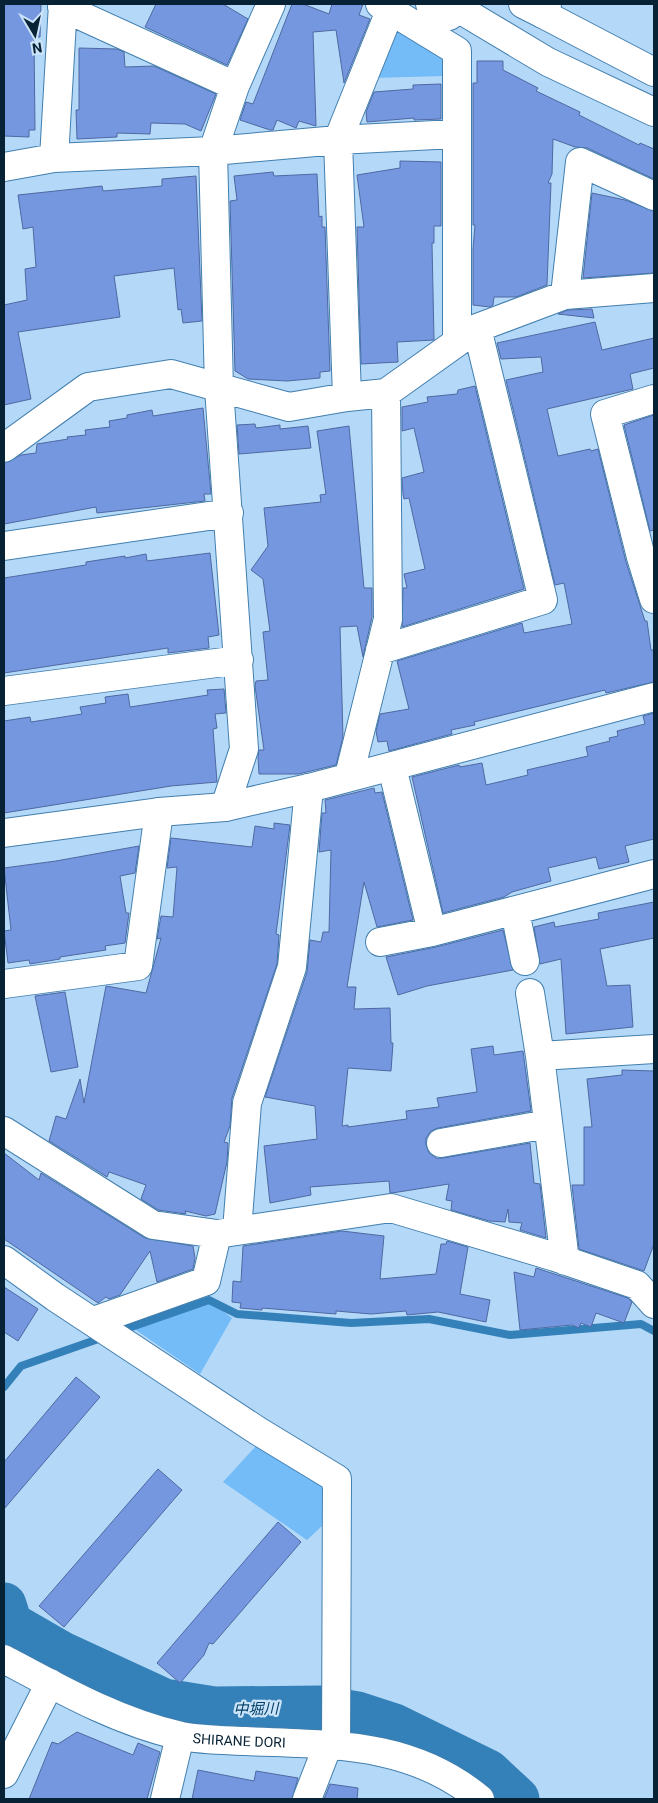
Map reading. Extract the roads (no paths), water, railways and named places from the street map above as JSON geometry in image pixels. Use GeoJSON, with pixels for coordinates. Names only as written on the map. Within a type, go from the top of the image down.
{"type":"FeatureCollection","features":[{"type":"Feature","properties":{"kind":"street"},"geometry":{"type":"LineString","coordinates":[[225,807],[244,748],[219,388],[213,151],[235,86],[271,4]]}},
{"type":"Feature","properties":{"kind":"street"},"geometry":{"type":"LineString","coordinates":[[54,158],[63,6],[235,86]]}},
{"type":"Feature","properties":{"kind":"street"},"geometry":{"type":"LineString","coordinates":[[538,7],[654,72]]}},
{"type":"Feature","properties":{"kind":"street"},"geometry":{"type":"LineString","coordinates":[[347,396],[338,140],[385,8],[454,16],[654,112]]}},
{"type":"Feature","properties":{"kind":"street"},"geometry":{"type":"LineString","coordinates":[[380,650],[543,600],[467,335],[456,134],[457,51],[454,16]]}},
{"type":"Feature","properties":{"kind":"street"},"geometry":{"type":"LineString","coordinates":[[4,167],[54,158],[213,151],[338,140],[456,134]]}},
{"type":"Feature","properties":{"kind":"street"},"geometry":{"type":"LineString","coordinates":[[565,295],[580,162],[654,196]]}},
{"type":"Feature","properties":{"kind":"street"},"geometry":{"type":"LineString","coordinates":[[4,448],[88,387],[171,374],[289,407],[347,396],[386,393],[467,335],[565,295],[654,288]]}},
{"type":"Feature","properties":{"kind":"street"},"geometry":{"type":"LineString","coordinates":[[349,776],[388,620],[386,393]]}},
{"type":"Feature","properties":{"kind":"street"},"geometry":{"type":"LineString","coordinates":[[654,400],[605,414],[648,555],[654,599]]}},
{"type":"Feature","properties":{"kind":"street"},"geometry":{"type":"LineString","coordinates":[[4,546],[229,514]]}},
{"type":"Feature","properties":{"kind":"street"},"geometry":{"type":"LineString","coordinates":[[4,691],[239,660]]}},
{"type":"Feature","properties":{"kind":"street"},"geometry":{"type":"LineString","coordinates":[[4,833],[159,812],[225,807],[309,788],[654,697]]}},
{"type":"Feature","properties":{"kind":"street"},"geometry":{"type":"LineString","coordinates":[[392,766],[432,932]]}},
{"type":"Feature","properties":{"kind":"street"},"geometry":{"type":"LineString","coordinates":[[94,1321],[206,1281],[227,1232],[247,1103],[292,967],[309,788]]}},
{"type":"Feature","properties":{"kind":"street"},"geometry":{"type":"LineString","coordinates":[[4,984],[138,966],[159,812]]}},
{"type":"Feature","properties":{"kind":"street"},"geometry":{"type":"LineString","coordinates":[[380,942],[432,932],[654,874]]}},
{"type":"Feature","properties":{"kind":"street"},"geometry":{"type":"LineString","coordinates":[[515,910],[525,961]]}},
{"type":"Feature","properties":{"kind":"street"},"geometry":{"type":"LineString","coordinates":[[530,993],[540,1056],[565,1261]]}},
{"type":"Feature","properties":{"kind":"street"},"geometry":{"type":"LineString","coordinates":[[540,1056],[654,1049]]}},
{"type":"Feature","properties":{"kind":"street"},"geometry":{"type":"LineString","coordinates":[[441,1143],[548,1124]]}},
{"type":"Feature","properties":{"kind":"street"},"geometry":{"type":"LineString","coordinates":[[4,1131],[152,1225],[227,1232],[391,1208],[637,1285],[654,1304]]}},
{"type":"Feature","properties":{"kind":"street"},"geometry":{"type":"LineString","coordinates":[[4,1260],[55,1297],[258,1431],[337,1479],[332,1745],[306,1799]]}},
{"type":"Feature","properties":{"kind":"street","name":"SHIRANE DORI"},"geometry":{"type":"LineString","coordinates":[[4,1658],[50,1683],[130,1720],[180,1736],[370,1749],[401,1756],[452,1778],[480,1799]]}},
{"type":"Feature","properties":{"kind":"street"},"geometry":{"type":"LineString","coordinates":[[4,1774],[50,1683]]}},
{"type":"Feature","properties":{"kind":"street"},"geometry":{"type":"LineString","coordinates":[[165,1799],[180,1736]]}},
{"type":"Feature","properties":{"kind":"waterway"},"geometry":{"type":"LineString","coordinates":[[120,1331],[209,1300],[237,1314],[351,1323],[429,1319],[510,1335],[641,1324],[654,1331]]}},
{"type":"Feature","properties":{"kind":"waterway"},"geometry":{"type":"LineString","coordinates":[[4,1387],[21,1366],[104,1337]]}},
{"type":"Feature","properties":{"kind":"waterway","name":"中堀川"},"geometry":{"type":"LineString","coordinates":[[4,1605],[10,1624],[62,1654],[164,1701],[214,1709],[322,1708],[357,1714],[394,1726],[488,1772],[517,1799]]}}]}
